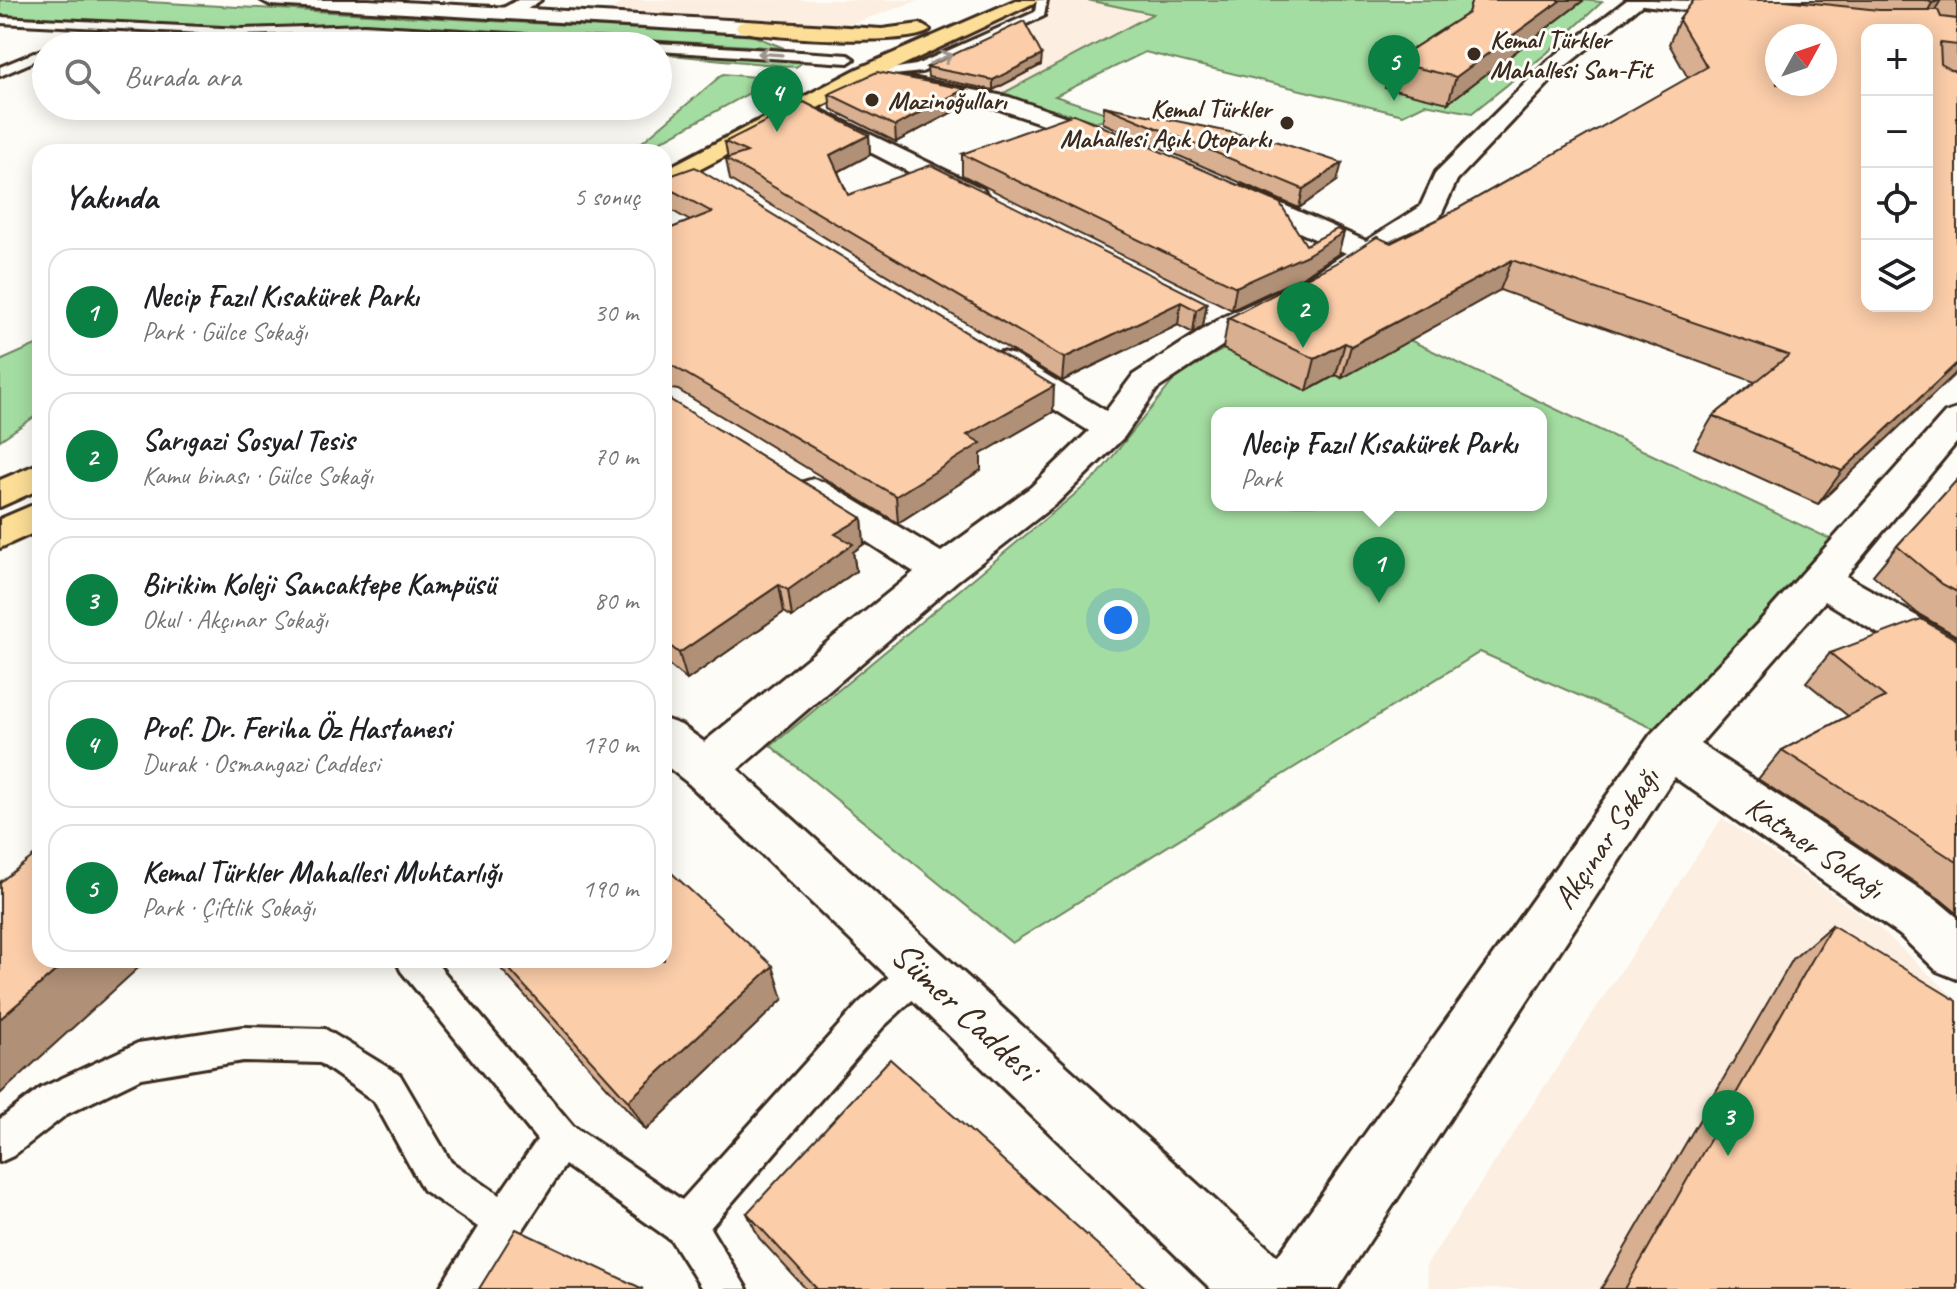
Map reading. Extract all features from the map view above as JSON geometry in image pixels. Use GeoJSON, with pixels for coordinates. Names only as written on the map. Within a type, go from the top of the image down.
{"type":"FeatureCollection","features":[{"type":"Feature","properties":{"kind":"main road"},"geometry":{"type":"LineString","coordinates":[[676,174],[847,68],[920,30],[991,0]]}},
{"type":"Feature","properties":{"kind":"main road"},"geometry":{"type":"LineString","coordinates":[[791,100],[847,68],[1031,0]]}},
{"type":"Feature","properties":{"kind":"main road"},"geometry":{"type":"LineString","coordinates":[[746,27],[882,35],[920,30]]}},
{"type":"Feature","properties":{"kind":"main road"},"geometry":{"type":"LineString","coordinates":[[746,27],[847,68]]}},
{"type":"Feature","properties":{"kind":"main road"},"geometry":{"type":"LineString","coordinates":[[0,495],[32,478]]}},
{"type":"Feature","properties":{"kind":"main road"},"geometry":{"type":"LineString","coordinates":[[0,535],[32,518]]}},
{"type":"Feature","properties":{"kind":"street"},"geometry":{"type":"LineString","coordinates":[[270,0],[376,2],[746,27]]}},
{"type":"Feature","properties":{"kind":"street"},"geometry":{"type":"LineString","coordinates":[[510,12],[532,0]]}},
{"type":"Feature","properties":{"kind":"street"},"geometry":{"type":"LineString","coordinates":[[684,753],[1044,495],[1111,429],[1145,382],[1218,318],[1314,286],[1431,211],[1445,177],[1556,64],[1641,0],[1769,14]]}},
{"type":"Feature","properties":{"kind":"street"},"geometry":{"type":"LineString","coordinates":[[847,68],[1001,102],[1087,128],[1143,153]]}},
{"type":"Feature","properties":{"kind":"street"},"geometry":{"type":"LineString","coordinates":[[791,100],[991,203]]}},
{"type":"Feature","properties":{"kind":"street"},"geometry":{"type":"LineString","coordinates":[[676,174],[722,189]]}},
{"type":"Feature","properties":{"kind":"street"},"geometry":{"type":"LineString","coordinates":[[1213,184],[1368,252]]}},
{"type":"Feature","properties":{"kind":"street"},"geometry":{"type":"LineString","coordinates":[[977,346],[1111,429]]}},
{"type":"Feature","properties":{"kind":"street","name":"Akçınar Sokağı"},"geometry":{"type":"LineString","coordinates":[[1297,1289],[1668,747],[1957,421]]}},
{"type":"Feature","properties":{"kind":"street"},"geometry":{"type":"LineString","coordinates":[[783,473],[942,571]]}},
{"type":"Feature","properties":{"kind":"street"},"geometry":{"type":"LineString","coordinates":[[1820,579],[1957,660]]}},
{"type":"Feature","properties":{"kind":"street","name":"Katmer Sokağı"},"geometry":{"type":"LineString","coordinates":[[1668,747],[1919,918],[1957,953]]}},
{"type":"Feature","properties":{"kind":"street","name":"Sümer Caddesi"},"geometry":{"type":"LineString","coordinates":[[684,753],[1261,1289]]}},
{"type":"Feature","properties":{"kind":"lane"},"geometry":{"type":"LineString","coordinates":[[672,62],[918,69],[1040,14],[1042,0]]}},
{"type":"Feature","properties":{"kind":"lane"},"geometry":{"type":"LineString","coordinates":[[0,20],[242,32],[364,28],[427,32]]}},
{"type":"Feature","properties":{"kind":"lane"},"geometry":{"type":"LineString","coordinates":[[672,49],[847,68]]}},
{"type":"Feature","properties":{"kind":"lane"},"geometry":{"type":"LineString","coordinates":[[0,72],[32,58]]}},
{"type":"Feature","properties":{"kind":"lane"},"geometry":{"type":"LineString","coordinates":[[0,85],[32,72]]}},
{"type":"Feature","properties":{"kind":"lane"},"geometry":{"type":"LineString","coordinates":[[420,968],[560,1139],[685,1226],[726,1289]]}},
{"type":"Feature","properties":{"kind":"lane"},"geometry":{"type":"LineString","coordinates":[[685,1226],[871,1015],[921,970]]}},
{"type":"Feature","properties":{"kind":"lane"},"geometry":{"type":"LineString","coordinates":[[0,1143],[54,1101],[138,1061],[243,1044],[325,1046],[387,1088],[437,1176],[504,1222]]}},
{"type":"Feature","properties":{"kind":"lane"},"geometry":{"type":"LineString","coordinates":[[460,1289],[560,1139]]}},
{"type":"Feature","properties":{"kind":"shaded area"},"geometry":{"type":"Polygon","coordinates":[[[626,0],[920,0],[847,25],[609,11],[626,0]]]}},
{"type":"Feature","properties":{"kind":"shaded area"},"geometry":{"type":"Polygon","coordinates":[[[1048,0],[1087,0],[1154,13],[1000,95],[915,72],[917,60],[1048,0]]]}},
{"type":"Feature","properties":{"kind":"shaded area"},"geometry":{"type":"Polygon","coordinates":[[[1722,818],[1877,926],[1957,1000],[1957,1289],[1429,1289],[1426,1266],[1722,818]]]}},
{"type":"Feature","properties":{"kind":"green space"},"geometry":{"type":"Polygon","coordinates":[[[0,0],[112,0],[729,34],[754,36],[784,48],[672,42],[672,32],[503,32],[362,24],[251,29],[0,16],[0,0]]]}},
{"type":"Feature","properties":{"kind":"green space"},"geometry":{"type":"Polygon","coordinates":[[[1087,0],[1602,2],[1547,53],[1472,113],[1425,104],[1403,115],[1145,52],[1055,96],[1115,116],[1098,122],[1000,95],[1153,14],[1087,0]]]}},
{"type":"Feature","properties":{"kind":"green space"},"geometry":{"type":"Polygon","coordinates":[[[683,51],[803,62],[796,67],[672,55],[683,51]]]}},
{"type":"Feature","properties":{"kind":"green space"},"geometry":{"type":"Polygon","coordinates":[[[723,74],[775,79],[656,144],[639,144],[723,74]]]}},
{"type":"Feature","properties":{"kind":"green space"},"geometry":{"type":"Polygon","coordinates":[[[1323,299],[1862,554],[1680,740],[1480,652],[1012,943],[771,746],[1097,476],[1181,371],[1323,299]]]}},
{"type":"Feature","properties":{"kind":"green space"},"geometry":{"type":"Polygon","coordinates":[[[32,347],[32,418],[0,440],[0,361],[32,347]]]}},
{"type":"Feature","properties":{"kind":"building"},"geometry":{"type":"Polygon","coordinates":[[[1472,0],[1561,0],[1456,77],[1392,62],[1468,13],[1472,0]]]}},
{"type":"Feature","properties":{"kind":"building"},"geometry":{"type":"Polygon","coordinates":[[[1694,0],[1785,0],[1879,10],[1938,10],[1941,17],[1957,19],[1957,45],[1940,43],[1941,64],[1957,73],[1957,363],[1842,471],[1713,416],[1789,355],[1512,260],[1351,346],[1345,343],[1315,359],[1228,318],[1334,264],[1377,237],[1391,243],[1443,217],[1707,67],[1679,20],[1694,0]]]}},
{"type":"Feature","properties":{"kind":"building"},"geometry":{"type":"Polygon","coordinates":[[[1024,21],[1042,55],[993,80],[927,67],[1024,21]]]}},
{"type":"Feature","properties":{"kind":"building"},"geometry":{"type":"Polygon","coordinates":[[[877,72],[965,89],[895,126],[829,94],[877,72]]]}},
{"type":"Feature","properties":{"kind":"building"},"geometry":{"type":"Polygon","coordinates":[[[804,102],[869,135],[830,155],[848,195],[931,165],[1207,303],[1196,310],[1181,302],[1064,358],[726,159],[747,152],[725,142],[804,102]]]}},
{"type":"Feature","properties":{"kind":"building"},"geometry":{"type":"Polygon","coordinates":[[[1104,106],[1278,142],[1342,163],[1303,189],[1104,106]]]}},
{"type":"Feature","properties":{"kind":"building"},"geometry":{"type":"Polygon","coordinates":[[[1074,114],[1280,203],[1306,245],[1337,229],[1344,232],[1307,255],[1236,287],[962,154],[1074,114]]]}},
{"type":"Feature","properties":{"kind":"building"},"geometry":{"type":"Polygon","coordinates":[[[695,167],[1054,386],[967,435],[981,443],[896,496],[672,366],[672,228],[712,212],[672,190],[672,175],[695,167]]]}},
{"type":"Feature","properties":{"kind":"building"},"geometry":{"type":"Polygon","coordinates":[[[672,401],[862,518],[835,534],[853,544],[788,590],[779,585],[679,653],[672,647],[672,401]]]}},
{"type":"Feature","properties":{"kind":"building"},"geometry":{"type":"Polygon","coordinates":[[[1957,480],[1957,592],[1942,584],[1897,546],[1957,480]]]}},
{"type":"Feature","properties":{"kind":"building"},"geometry":{"type":"Polygon","coordinates":[[[1921,619],[1957,640],[1957,862],[1782,750],[1885,697],[1830,653],[1921,619]]]}},
{"type":"Feature","properties":{"kind":"building"},"geometry":{"type":"Polygon","coordinates":[[[32,857],[32,968],[59,968],[0,1019],[0,882],[32,857]]]}},
{"type":"Feature","properties":{"kind":"building"},"geometry":{"type":"Polygon","coordinates":[[[672,873],[773,966],[628,1101],[508,968],[672,968],[672,873]]]}},
{"type":"Feature","properties":{"kind":"building"},"geometry":{"type":"Polygon","coordinates":[[[1832,925],[1957,1001],[1957,1289],[1625,1289],[1832,925]]]}},
{"type":"Feature","properties":{"kind":"building"},"geometry":{"type":"Polygon","coordinates":[[[890,1059],[1147,1289],[817,1289],[747,1213],[890,1059]]]}},
{"type":"Feature","properties":{"kind":"building"},"geometry":{"type":"Polygon","coordinates":[[[516,1229],[643,1289],[479,1289],[516,1229]]]}},
{"type":"Feature","properties":{"kind":"place","name":"Kemal Türkler Mahallesi San-Fit"},"geometry":{"type":"Point","coordinates":[1474,54]}},
{"type":"Feature","properties":{"kind":"place","name":"Mazinoğulları"},"geometry":{"type":"Point","coordinates":[872,100]}},
{"type":"Feature","properties":{"kind":"place","name":"Kemal Türkler Mahallesi Muhtarlığı"},"geometry":{"type":"Point","coordinates":[1394,101]}},
{"type":"Feature","properties":{"kind":"place","name":"Kemal Türkler Mahallesi Açık Otoparkı"},"geometry":{"type":"Point","coordinates":[1287,123]}},
{"type":"Feature","properties":{"kind":"place","name":"Prof. Dr. Feriha Öz Hastanesi"},"geometry":{"type":"Point","coordinates":[777,132]}},
{"type":"Feature","properties":{"kind":"place","name":"Sarıgazi Sosyal Tesis"},"geometry":{"type":"Point","coordinates":[1303,348]}},
{"type":"Feature","properties":{"kind":"place","name":"Necip Fazıl Kısakürek Parkı"},"geometry":{"type":"Point","coordinates":[1379,603]}},
{"type":"Feature","properties":{"kind":"place","name":"Birikim Koleji Sancaktepe Kampüsü"},"geometry":{"type":"Point","coordinates":[1728,1156]}}]}
